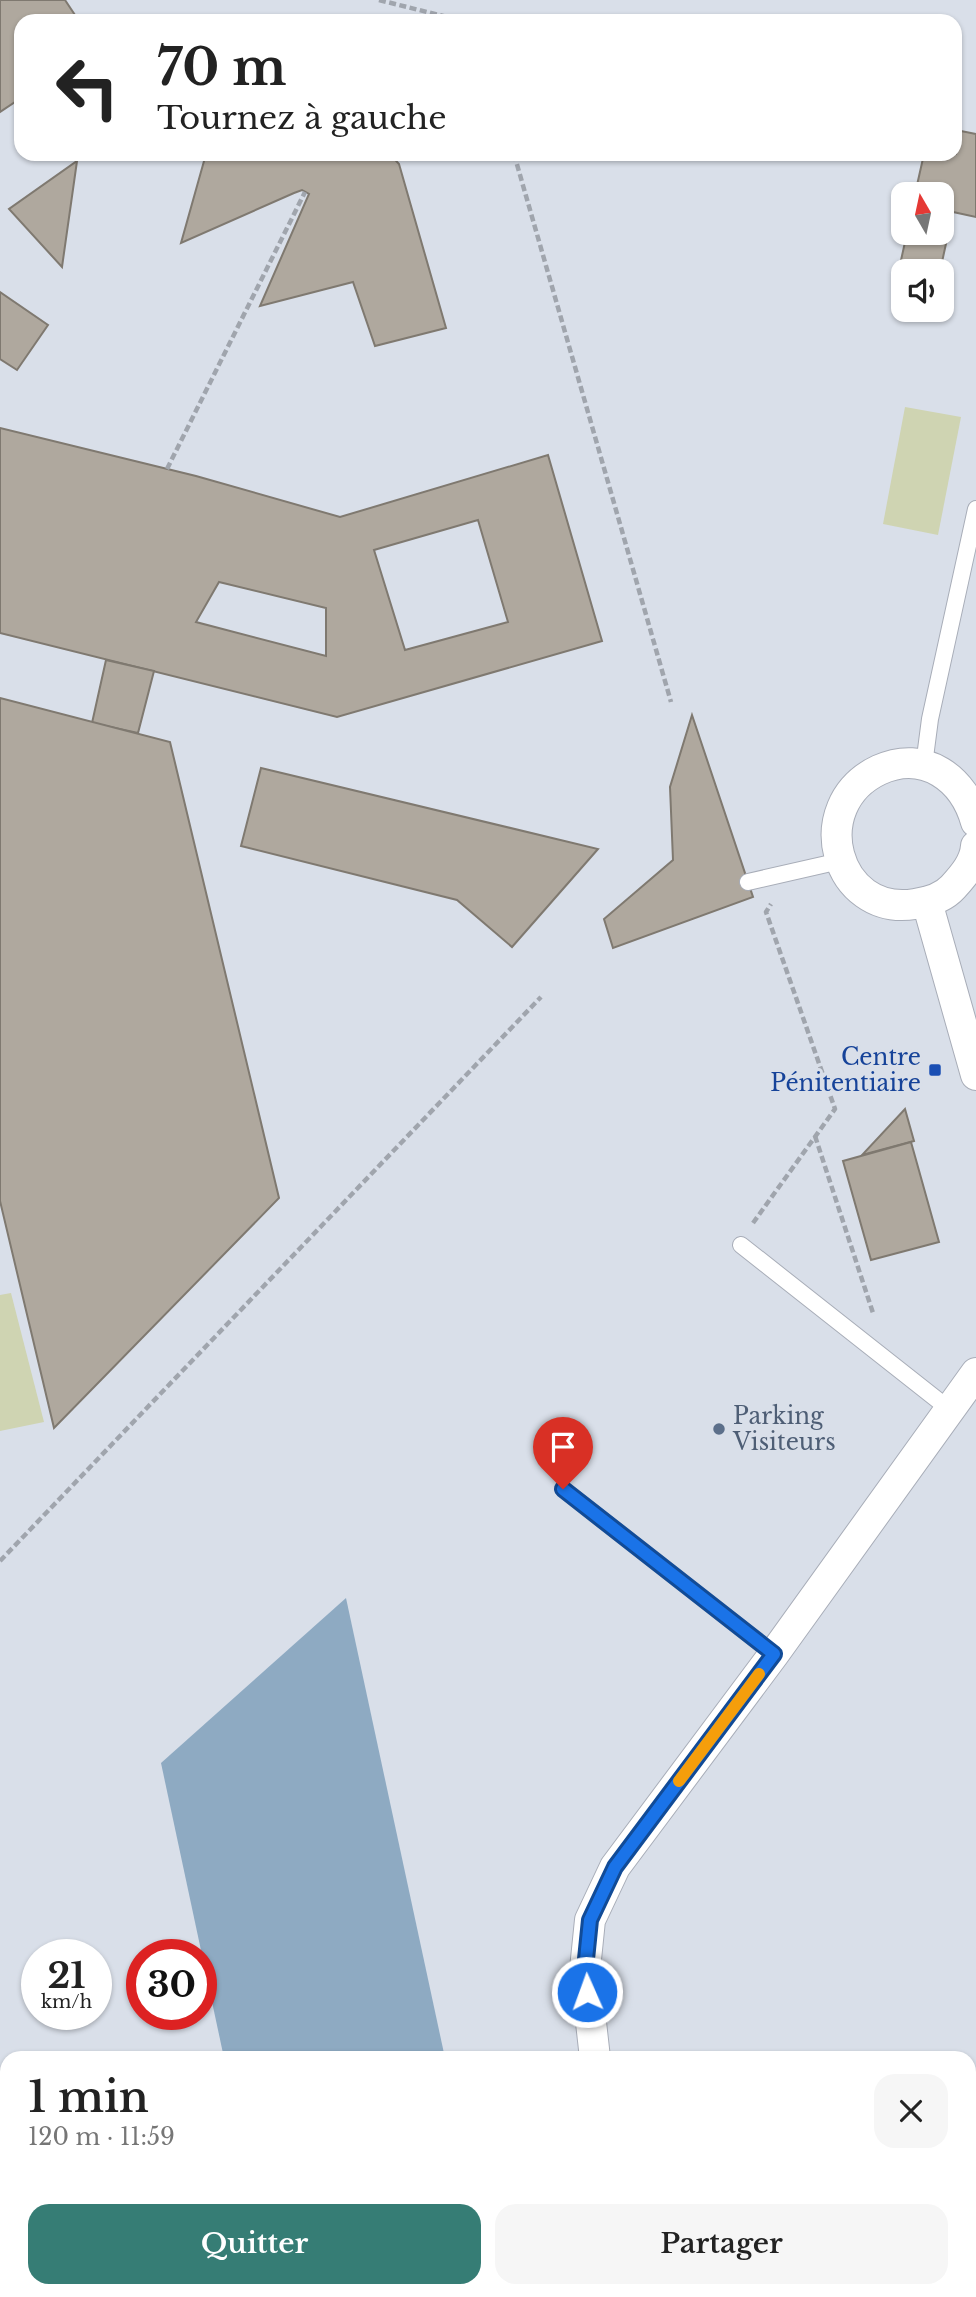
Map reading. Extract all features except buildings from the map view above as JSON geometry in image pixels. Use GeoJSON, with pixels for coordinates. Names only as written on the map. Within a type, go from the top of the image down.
{"type":"FeatureCollection","features":[{"type":"Feature","properties":{"kind":"street"},"geometry":{"type":"LineString","coordinates":[[976,822],[963,790],[936,770],[924,765],[888,766],[866,776],[848,793],[838,816],[836,840],[840,861],[851,879],[866,893],[886,902],[906,905],[927,902],[949,891],[966,874],[976,846]]}},
{"type":"Feature","properties":{"kind":"street"},"geometry":{"type":"LineString","coordinates":[[927,902],[976,1075]]}},
{"type":"Feature","properties":{"kind":"street"},"geometry":{"type":"LineString","coordinates":[[594,2051],[585,1969],[590,1920],[615,1867],[774,1654],[976,1373]]}},
{"type":"Feature","properties":{"kind":"lane"},"geometry":{"type":"LineString","coordinates":[[924,765],[930,719],[976,509]]}},
{"type":"Feature","properties":{"kind":"lane"},"geometry":{"type":"LineString","coordinates":[[748,882],[840,861]]}},
{"type":"Feature","properties":{"kind":"lane"},"geometry":{"type":"LineString","coordinates":[[741,1245],[949,1409]]}},
{"type":"Feature","properties":{"kind":"lane"},"geometry":{"type":"LineString","coordinates":[[563,1489],[774,1654]]}},
{"type":"Feature","properties":{"kind":"path"},"geometry":{"type":"LineString","coordinates":[[379,0],[435,14]]}},
{"type":"Feature","properties":{"kind":"path"},"geometry":{"type":"LineString","coordinates":[[516,161],[671,702]]}},
{"type":"Feature","properties":{"kind":"path"},"geometry":{"type":"LineString","coordinates":[[167,469],[305,192]]}},
{"type":"Feature","properties":{"kind":"path"},"geometry":{"type":"LineString","coordinates":[[741,1245],[746,1232],[835,1109],[766,912],[792,871]]}},
{"type":"Feature","properties":{"kind":"path"},"geometry":{"type":"LineString","coordinates":[[0,1561],[541,997]]}},
{"type":"Feature","properties":{"kind":"path"},"geometry":{"type":"LineString","coordinates":[[815,1136],[880,1336],[872,1349]]}},
{"type":"Feature","properties":{"kind":"green space"},"geometry":{"type":"Polygon","coordinates":[[[905,407],[961,417],[938,535],[883,524],[905,407]]]}},
{"type":"Feature","properties":{"kind":"green space"},"geometry":{"type":"Polygon","coordinates":[[[11,1293],[44,1422],[0,1431],[0,1295],[11,1293]]]}},
{"type":"Feature","properties":{"kind":"water"},"geometry":{"type":"Polygon","coordinates":[[[346,1598],[443,2051],[223,2051],[217,2025],[217,1939],[199,1939],[161,1763],[346,1598]]]}},
{"type":"Feature","properties":{"kind":"slow traffic"},"geometry":{"type":"LineString","coordinates":[[679,1781],[759,1674]]}},
{"type":"Feature","properties":{"kind":"place","name":"Centre Pénitentiaire"},"geometry":{"type":"Point","coordinates":[935,1070]}},
{"type":"Feature","properties":{"kind":"place","name":"Parking Visiteurs"},"geometry":{"type":"Point","coordinates":[719,1429]}},
{"type":"Feature","properties":{"kind":"route"},"geometry":{"type":"LineString","coordinates":[[563,1489],[774,1654],[615,1867],[590,1920],[585,1969],[587,1992]]}}]}
